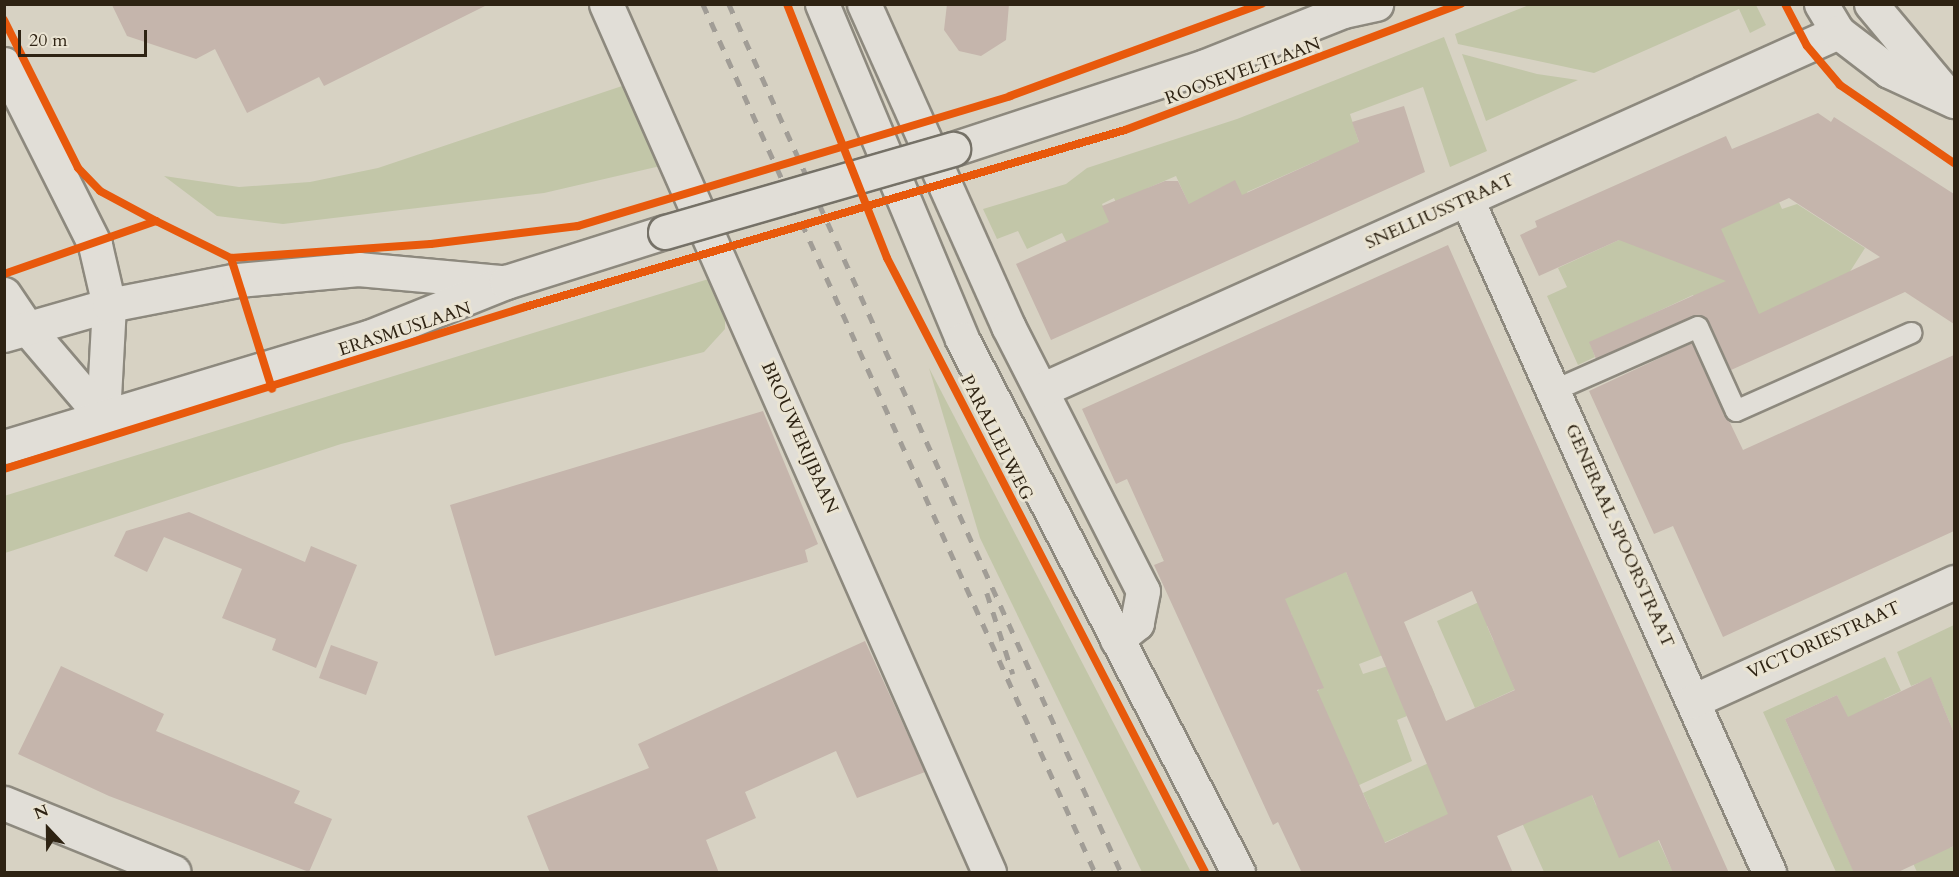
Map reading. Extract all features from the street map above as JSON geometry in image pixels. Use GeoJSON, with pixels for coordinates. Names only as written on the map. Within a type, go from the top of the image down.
{"type":"FeatureCollection","features":[{"type":"Feature","properties":{"kind":"street","name":"BROUWERIJBAAN"},"geometry":{"type":"LineString","coordinates":[[606,4],[989,873]]}},
{"type":"Feature","properties":{"kind":"street","name":"PARALLELWEG"},"geometry":{"type":"LineString","coordinates":[[822,4],[949,310],[1238,873]]}},
{"type":"Feature","properties":{"kind":"street"},"geometry":{"type":"LineString","coordinates":[[864,4],[1041,390],[1143,591],[1137,623],[1117,639]]}},
{"type":"Feature","properties":{"kind":"street","name":"ROOSEVELTLAAN"},"geometry":{"type":"LineString","coordinates":[[665,232],[953,149],[1205,66],[1347,8],[1376,4]]}},
{"type":"Feature","properties":{"kind":"street"},"geometry":{"type":"LineString","coordinates":[[1821,4],[1838,32],[1889,71],[1953,100]]}},
{"type":"Feature","properties":{"kind":"street"},"geometry":{"type":"LineString","coordinates":[[1871,4],[1953,100]]}},
{"type":"Feature","properties":{"kind":"street","name":"SNELLIUSSTRAAT"},"geometry":{"type":"LineString","coordinates":[[1041,390],[1838,32]]}},
{"type":"Feature","properties":{"kind":"street"},"geometry":{"type":"LineString","coordinates":[[4,64],[95,245],[109,304],[103,417]]}},
{"type":"Feature","properties":{"kind":"street","name":"GENERAAL SPOORSTRAAT"},"geometry":{"type":"LineString","coordinates":[[1467,200],[1769,873]]}},
{"type":"Feature","properties":{"kind":"street","name":"ERASMUSLAAN"},"geometry":{"type":"LineString","coordinates":[[4,447],[369,337],[506,282],[665,232]]}},
{"type":"Feature","properties":{"kind":"street","name":"ERASMUSLAAN"},"geometry":{"type":"LineString","coordinates":[[16,332],[109,304],[238,280],[358,269],[506,282]]}},
{"type":"Feature","properties":{"kind":"street"},"geometry":{"type":"LineString","coordinates":[[4,294],[16,332],[103,417]]}},
{"type":"Feature","properties":{"kind":"street","name":"VICTORIESTRAAT"},"geometry":{"type":"LineString","coordinates":[[1693,701],[1954,582]]}},
{"type":"Feature","properties":{"kind":"street"},"geometry":{"type":"LineString","coordinates":[[4,803],[174,873]]}},
{"type":"Feature","properties":{"kind":"lane"},"geometry":{"type":"LineString","coordinates":[[1553,391],[1698,327],[1736,411],[1911,333]]}},
{"type":"Feature","properties":{"kind":"green space"},"geometry":{"type":"Polygon","coordinates":[[[1529,5],[1756,5],[1766,25],[1750,33],[1739,9],[1594,73],[1458,44],[1455,34],[1529,5]]]}},
{"type":"Feature","properties":{"kind":"green space"},"geometry":{"type":"Polygon","coordinates":[[[1444,37],[1487,151],[1450,167],[1423,87],[1350,114],[1375,193],[1319,160],[1247,192],[1269,241],[1192,211],[1176,176],[1148,188],[1127,228],[1114,198],[1102,204],[1120,247],[1066,241],[1062,233],[1027,249],[1018,231],[997,239],[983,209],[1066,184],[1087,168],[1237,119],[1444,37]]]}},
{"type":"Feature","properties":{"kind":"green space"},"geometry":{"type":"Polygon","coordinates":[[[1462,54],[1537,74],[1578,80],[1486,121],[1462,54]]]}},
{"type":"Feature","properties":{"kind":"green space"},"geometry":{"type":"Polygon","coordinates":[[[634,82],[669,164],[544,193],[283,224],[217,216],[164,176],[239,187],[310,182],[378,168],[634,82]]]}},
{"type":"Feature","properties":{"kind":"green space"},"geometry":{"type":"Polygon","coordinates":[[[1779,202],[1782,209],[1797,204],[1865,248],[1828,306],[1749,319],[1741,275],[1700,310],[1693,295],[1590,343],[1595,357],[1578,365],[1547,296],[1567,287],[1558,268],[1632,234],[1645,250],[1779,202]]]}},
{"type":"Feature","properties":{"kind":"green space"},"geometry":{"type":"Polygon","coordinates":[[[715,277],[725,301],[725,329],[704,352],[341,444],[5,553],[4,496],[715,277]]]}},
{"type":"Feature","properties":{"kind":"green space"},"geometry":{"type":"Polygon","coordinates":[[[929,368],[1191,872],[1142,872],[980,538],[929,368]]]}},
{"type":"Feature","properties":{"kind":"green space"},"geometry":{"type":"Polygon","coordinates":[[[1208,534],[1346,572],[1383,655],[1359,664],[1363,674],[1388,666],[1399,697],[1431,685],[1435,695],[1404,708],[1407,716],[1397,720],[1412,761],[1324,801],[1310,695],[1319,690],[1291,613],[1164,561],[1161,555],[1208,534]]]}},
{"type":"Feature","properties":{"kind":"green space"},"geometry":{"type":"Polygon","coordinates":[[[1539,575],[1487,626],[1493,640],[1574,754],[1596,805],[1658,840],[1673,872],[1544,872],[1523,825],[1516,689],[1475,708],[1437,621],[1539,575]]]}},
{"type":"Feature","properties":{"kind":"green space"},"geometry":{"type":"Polygon","coordinates":[[[1954,625],[1954,733],[1931,678],[1911,686],[1897,652],[1954,625]]]}},
{"type":"Feature","properties":{"kind":"green space"},"geometry":{"type":"Polygon","coordinates":[[[1885,657],[1901,691],[1884,699],[1950,848],[1954,846],[1954,872],[1917,872],[1837,695],[1785,719],[1854,872],[1836,872],[1763,712],[1885,657]]]}},
{"type":"Feature","properties":{"kind":"green space"},"geometry":{"type":"Polygon","coordinates":[[[1444,756],[1462,824],[1414,847],[1408,832],[1350,858],[1370,809],[1363,793],[1444,756]]]}},
{"type":"Feature","properties":{"kind":"building"},"geometry":{"type":"Polygon","coordinates":[[[489,4],[324,86],[319,77],[247,113],[215,49],[196,59],[127,36],[112,5],[489,4]]]}},
{"type":"Feature","properties":{"kind":"building"},"geometry":{"type":"Polygon","coordinates":[[[947,4],[1009,4],[1006,40],[981,56],[959,51],[944,30],[947,4]]]}},
{"type":"Feature","properties":{"kind":"building"},"geometry":{"type":"Polygon","coordinates":[[[1404,106],[1425,172],[1051,340],[1016,264],[1109,222],[1102,206],[1165,181],[1178,181],[1189,204],[1235,180],[1242,195],[1359,142],[1352,122],[1404,106]]]}},
{"type":"Feature","properties":{"kind":"building"},"geometry":{"type":"Polygon","coordinates":[[[1818,113],[1831,122],[1834,117],[1954,194],[1954,324],[1905,292],[1731,370],[1709,322],[1699,315],[1596,359],[1589,342],[1726,281],[1619,240],[1539,276],[1520,235],[1537,227],[1535,221],[1726,136],[1732,149],[1818,113]],[[1789,198],[1721,229],[1759,314],[1880,257],[1789,198]]]}},
{"type":"Feature","properties":{"kind":"building"},"geometry":{"type":"Polygon","coordinates":[[[1448,245],[1729,873],[1673,873],[1659,840],[1619,858],[1592,795],[1497,836],[1513,873],[1302,873],[1278,822],[1273,825],[1154,565],[1164,561],[1127,479],[1116,484],[1082,409],[1448,245]],[[1346,572],[1285,599],[1324,688],[1317,690],[1385,843],[1448,814],[1346,572]],[[1472,591],[1404,622],[1446,721],[1515,690],[1472,591]]]}},
{"type":"Feature","properties":{"kind":"building"},"geometry":{"type":"Polygon","coordinates":[[[1692,343],[1743,450],[1954,355],[1954,531],[1723,637],[1673,526],[1654,534],[1589,391],[1692,343]]]}},
{"type":"Feature","properties":{"kind":"building"},"geometry":{"type":"Polygon","coordinates":[[[763,411],[818,544],[805,550],[808,562],[495,656],[450,505],[763,411]]]}},
{"type":"Feature","properties":{"kind":"building"},"geometry":{"type":"Polygon","coordinates":[[[189,512],[305,562],[311,546],[357,565],[316,668],[272,650],[276,639],[222,618],[242,569],[164,537],[147,572],[114,556],[126,531],[189,512]]]}},
{"type":"Feature","properties":{"kind":"building"},"geometry":{"type":"Polygon","coordinates":[[[865,641],[925,772],[857,798],[836,751],[745,792],[756,818],[706,840],[719,873],[550,873],[527,816],[649,768],[638,744],[865,641]]]}},
{"type":"Feature","properties":{"kind":"building"},"geometry":{"type":"Polygon","coordinates":[[[331,645],[378,662],[366,695],[319,678],[331,645]]]}},
{"type":"Feature","properties":{"kind":"building"},"geometry":{"type":"Polygon","coordinates":[[[61,666],[164,714],[156,731],[300,791],[294,803],[332,819],[309,872],[109,796],[18,754],[61,666]]]}},
{"type":"Feature","properties":{"kind":"building"},"geometry":{"type":"Polygon","coordinates":[[[1931,677],[1954,733],[1954,846],[1896,873],[1854,873],[1785,719],[1837,695],[1848,717],[1931,677]]]}},
{"type":"Feature","properties":{"kind":"railway"},"geometry":{"type":"LineString","coordinates":[[703,4],[1095,872]]}},
{"type":"Feature","properties":{"kind":"railway"},"geometry":{"type":"LineString","coordinates":[[729,4],[1121,872]]}},
{"type":"Feature","properties":{"kind":"railway"},"geometry":{"type":"LineString","coordinates":[[987,593],[1013,674]]}},
{"type":"Feature","properties":{"kind":"cycle path"},"geometry":{"type":"LineString","coordinates":[[787,4],[887,258],[1205,872]]}},
{"type":"Feature","properties":{"kind":"cycle path"},"geometry":{"type":"LineString","coordinates":[[4,274],[156,221],[231,258],[431,244],[578,226],[1010,96],[1262,4]]}},
{"type":"Feature","properties":{"kind":"cycle path"},"geometry":{"type":"LineString","coordinates":[[4,469],[525,307],[1125,130],[1461,4]]}},
{"type":"Feature","properties":{"kind":"cycle path"},"geometry":{"type":"LineString","coordinates":[[1785,4],[1807,46],[1840,85],[1954,163]]}},
{"type":"Feature","properties":{"kind":"cycle path"},"geometry":{"type":"LineString","coordinates":[[4,20],[78,168],[100,191],[156,221]]}},
{"type":"Feature","properties":{"kind":"cycle path"},"geometry":{"type":"LineString","coordinates":[[231,258],[272,389]]}}]}
